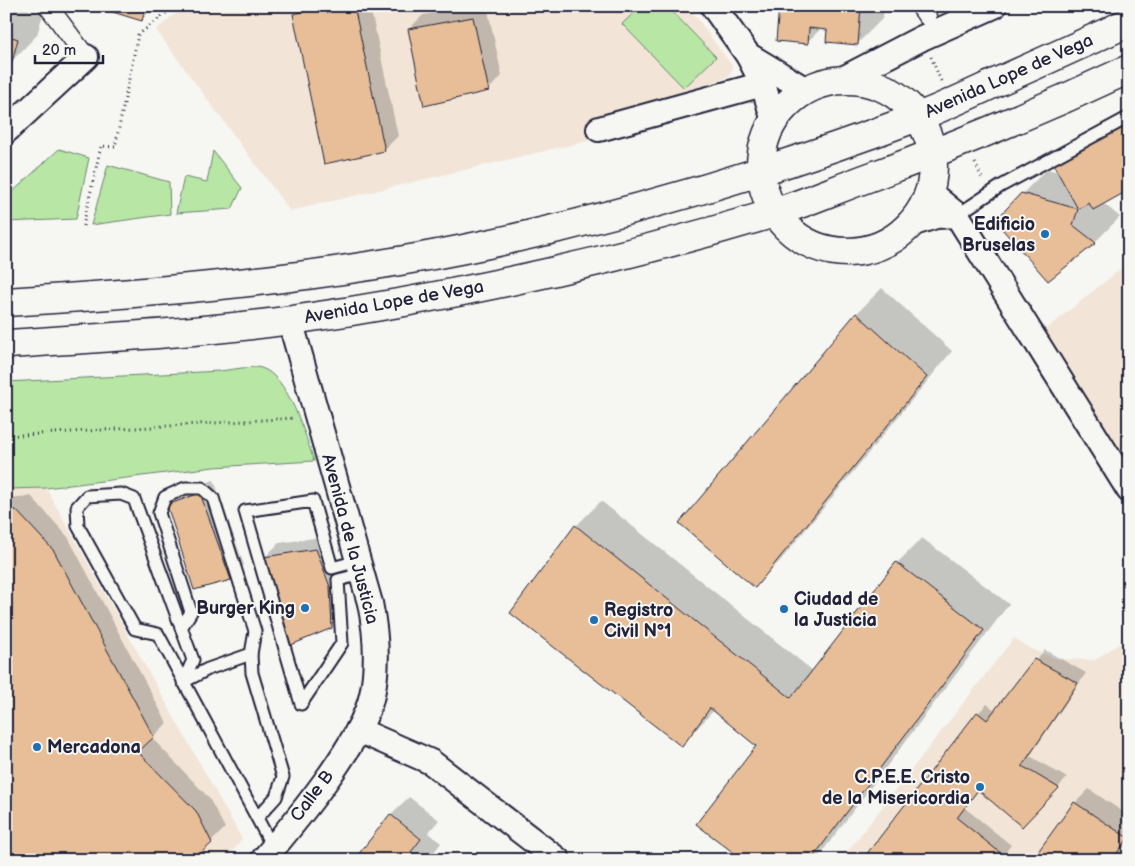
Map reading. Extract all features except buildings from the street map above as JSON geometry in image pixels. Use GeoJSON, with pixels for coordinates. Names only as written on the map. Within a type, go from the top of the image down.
{"type":"FeatureCollection","features":[{"type":"Feature","properties":{"kind":"main road","name":"Avenida Lope de Vega"},"geometry":{"type":"LineString","coordinates":[[6,302],[218,286],[410,258],[488,244],[579,222],[761,172],[917,117],[1129,22]]}},
{"type":"Feature","properties":{"kind":"main road","name":"Avenida Lope de Vega"},"geometry":{"type":"LineString","coordinates":[[6,344],[290,320],[499,284],[649,249],[774,213],[932,154],[1014,121],[1129,69]]}},
{"type":"Feature","properties":{"kind":"main road","name":"Avenida Lope de Vega"},"geometry":{"type":"LineString","coordinates":[[839,81],[861,82],[882,88],[902,100],[917,117],[927,135],[932,154],[933,173],[929,192],[922,209],[911,224],[891,240],[866,250],[840,252],[814,246],[792,232],[774,213],[765,193],[761,172],[763,148],[774,121],[788,103],[806,90],[839,81]]}},
{"type":"Feature","properties":{"kind":"street"},"geometry":{"type":"LineString","coordinates":[[6,130],[86,57],[48,6]]}},
{"type":"Feature","properties":{"kind":"street"},"geometry":{"type":"LineString","coordinates":[[713,6],[748,54],[763,84],[774,121]]}},
{"type":"Feature","properties":{"kind":"street"},"geometry":{"type":"LineString","coordinates":[[839,81],[922,38],[994,6]]}},
{"type":"Feature","properties":{"kind":"street"},"geometry":{"type":"LineString","coordinates":[[748,54],[806,90]]}},
{"type":"Feature","properties":{"kind":"street"},"geometry":{"type":"LineString","coordinates":[[599,129],[763,84]]}},
{"type":"Feature","properties":{"kind":"street"},"geometry":{"type":"LineString","coordinates":[[929,192],[957,215],[1129,490]]}},
{"type":"Feature","properties":{"kind":"street"},"geometry":{"type":"LineString","coordinates":[[911,224],[936,216],[957,215]]}},
{"type":"Feature","properties":{"kind":"street","name":"Avenida de la Justicia"},"geometry":{"type":"LineString","coordinates":[[290,320],[360,567],[375,627],[372,695],[358,730]]}},
{"type":"Feature","properties":{"kind":"street"},"geometry":{"type":"LineString","coordinates":[[358,730],[431,762],[558,860]]}},
{"type":"Feature","properties":{"kind":"street","name":"Calle B"},"geometry":{"type":"LineString","coordinates":[[268,854],[336,765],[358,730]]}},
{"type":"Feature","properties":{"kind":"lane"},"geometry":{"type":"LineString","coordinates":[[957,215],[1001,186],[1129,117]]}},
{"type":"Feature","properties":{"kind":"lane"},"geometry":{"type":"LineString","coordinates":[[181,628],[191,612],[159,513],[165,497],[184,488],[202,488],[213,498],[255,631],[251,654],[252,673],[283,777],[276,797],[257,818]]}},
{"type":"Feature","properties":{"kind":"lane"},"geometry":{"type":"LineString","coordinates":[[183,682],[193,660],[134,499],[121,494],[87,496],[77,507],[78,526],[135,629],[158,634],[183,682],[257,818],[268,854]]}},
{"type":"Feature","properties":{"kind":"lane"},"geometry":{"type":"LineString","coordinates":[[313,501],[332,568],[360,567],[338,580],[342,643],[301,704],[245,511],[313,501]]}},
{"type":"Feature","properties":{"kind":"lane"},"geometry":{"type":"LineString","coordinates":[[183,682],[208,669],[251,654]]}},
{"type":"Feature","properties":{"kind":"path"},"geometry":{"type":"LineString","coordinates":[[83,226],[101,146],[115,147],[138,35],[175,6]]}},
{"type":"Feature","properties":{"kind":"path"},"geometry":{"type":"LineString","coordinates":[[6,436],[317,416]]}},
{"type":"Feature","properties":{"kind":"shaded area"},"geometry":{"type":"Polygon","coordinates":[[[184,6],[688,6],[733,67],[729,77],[594,120],[604,137],[290,211],[156,30],[184,6]]]}},
{"type":"Feature","properties":{"kind":"shaded area"},"geometry":{"type":"Polygon","coordinates":[[[1129,262],[1129,490],[1034,339],[1129,262]]]}},
{"type":"Feature","properties":{"kind":"shaded area"},"geometry":{"type":"Polygon","coordinates":[[[46,488],[242,839],[226,860],[193,860],[211,843],[196,812],[138,752],[154,737],[54,551],[16,510],[6,510],[6,489],[46,488]]]}},
{"type":"Feature","properties":{"kind":"shaded area","name":"C.P.E.E. Cristo de la Misericordia"},"geometry":{"type":"Polygon","coordinates":[[[1129,637],[1129,860],[841,860],[1014,638],[1033,650],[1057,659],[1095,660],[1129,637]]]}},
{"type":"Feature","properties":{"kind":"green space"},"geometry":{"type":"Polygon","coordinates":[[[641,6],[667,6],[716,57],[684,88],[622,24],[641,6]]]}},
{"type":"Feature","properties":{"kind":"green space"},"geometry":{"type":"Polygon","coordinates":[[[59,149],[89,158],[76,219],[6,222],[6,198],[59,149]]]}},
{"type":"Feature","properties":{"kind":"green space"},"geometry":{"type":"Polygon","coordinates":[[[213,151],[242,188],[232,209],[176,213],[184,177],[207,182],[213,151]]]}},
{"type":"Feature","properties":{"kind":"green space"},"geometry":{"type":"Polygon","coordinates":[[[108,165],[169,182],[170,214],[91,225],[108,165]]]}},
{"type":"Feature","properties":{"kind":"green space"},"geometry":{"type":"Polygon","coordinates":[[[261,368],[271,373],[280,382],[295,408],[314,461],[214,467],[46,488],[6,489],[6,382],[220,371],[261,368]]]}},
{"type":"Feature","properties":{"kind":"place","name":"Edificio Bruselas"},"geometry":{"type":"Point","coordinates":[1045,234]}},
{"type":"Feature","properties":{"kind":"place","name":"Burger King"},"geometry":{"type":"Point","coordinates":[305,608]}},
{"type":"Feature","properties":{"kind":"place","name":"Ciudad de la Justicia"},"geometry":{"type":"Point","coordinates":[784,609]}},
{"type":"Feature","properties":{"kind":"place","name":"Registro Civil Nº1"},"geometry":{"type":"Point","coordinates":[594,620]}},
{"type":"Feature","properties":{"kind":"place","name":"Mercadona"},"geometry":{"type":"Point","coordinates":[37,747]}},
{"type":"Feature","properties":{"kind":"place","name":"C.P.E.E. Cristo de la Misericordia"},"geometry":{"type":"Point","coordinates":[980,787]}}]}
